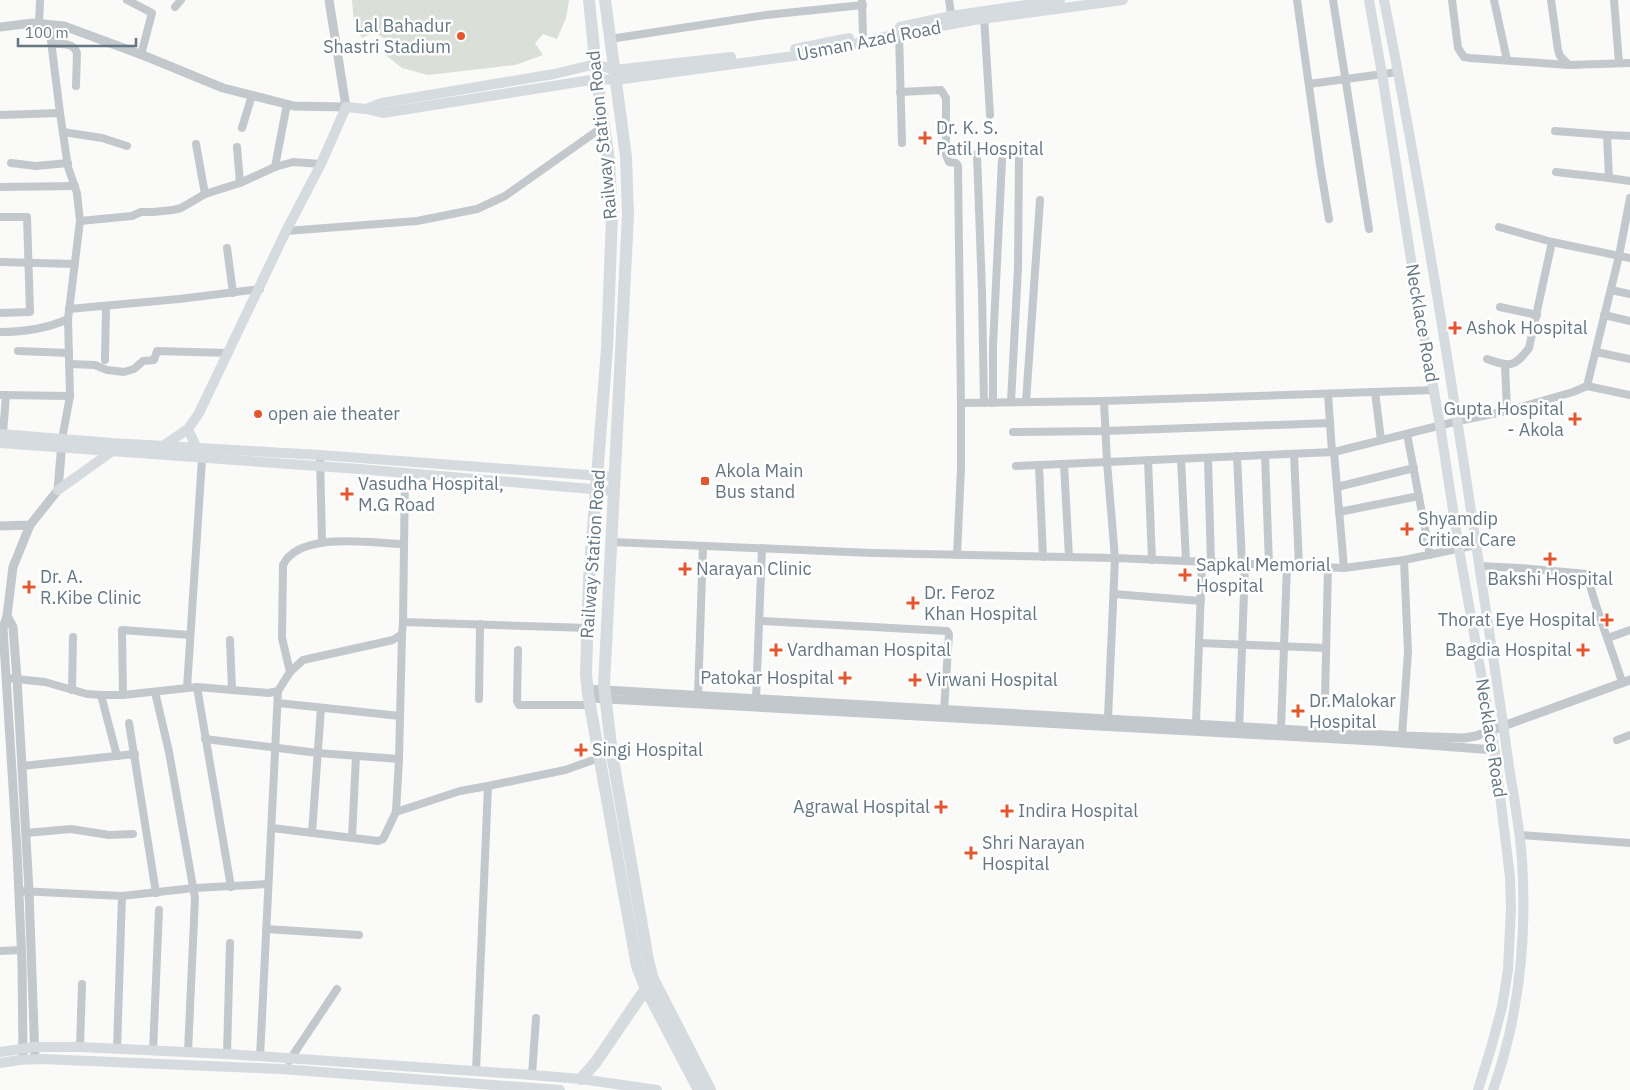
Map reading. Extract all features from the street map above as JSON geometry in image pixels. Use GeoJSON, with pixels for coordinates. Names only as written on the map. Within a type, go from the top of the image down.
{"type":"FeatureCollection","features":[{"type":"Feature","properties":{"kind":"highway","name":"Railway Station Road"},"geometry":{"type":"LineString","coordinates":[[588,0],[609,168],[612,216],[606,348],[586,673],[599,758],[637,966],[650,984],[710,1090]]}},
{"type":"Feature","properties":{"kind":"highway","name":"Railway Station Road"},"geometry":{"type":"LineString","coordinates":[[605,0],[626,158],[628,215],[605,694],[612,754],[648,960],[650,984],[699,1090]]}},
{"type":"Feature","properties":{"kind":"highway"},"geometry":{"type":"LineString","coordinates":[[581,1080],[596,1062],[650,984]]}},
{"type":"Feature","properties":{"kind":"main road","name":"Usman Azad Road"},"geometry":{"type":"LineString","coordinates":[[615,75],[699,61],[805,48],[863,35],[1060,0]]}},
{"type":"Feature","properties":{"kind":"main road","name":"Usman Azad Road"},"geometry":{"type":"LineString","coordinates":[[984,15],[1123,0]]}},
{"type":"Feature","properties":{"kind":"main road","name":"Necklace Road"},"geometry":{"type":"LineString","coordinates":[[1369,0],[1459,549],[1491,730],[1507,852],[1511,908],[1508,970],[1496,1032],[1478,1090]]}},
{"type":"Feature","properties":{"kind":"main road","name":"Necklace Road"},"geometry":{"type":"LineString","coordinates":[[1384,0],[1458,421],[1521,851],[1524,914],[1520,970],[1510,1030],[1493,1090]]}},
{"type":"Feature","properties":{"kind":"main road","name":"Usman Azad Road"},"geometry":{"type":"LineString","coordinates":[[615,75],[808,54],[952,20]]}},
{"type":"Feature","properties":{"kind":"main road"},"geometry":{"type":"LineString","coordinates":[[151,454],[188,429],[199,414],[286,231],[321,164],[346,107],[384,113],[496,90],[596,64],[615,75]]}},
{"type":"Feature","properties":{"kind":"main road"},"geometry":{"type":"LineString","coordinates":[[496,90],[597,79],[615,75]]}},
{"type":"Feature","properties":{"kind":"main road"},"geometry":{"type":"LineString","coordinates":[[188,429],[202,459]]}},
{"type":"Feature","properties":{"kind":"main road"},"geometry":{"type":"LineString","coordinates":[[1,437],[112,452],[405,473],[614,491]]}},
{"type":"Feature","properties":{"kind":"main road"},"geometry":{"type":"LineString","coordinates":[[62,444],[320,455],[615,477]]}},
{"type":"Feature","properties":{"kind":"main road"},"geometry":{"type":"LineString","coordinates":[[58,490],[112,452]]}},
{"type":"Feature","properties":{"kind":"main road"},"geometry":{"type":"LineString","coordinates":[[1507,852],[1521,851]]}},
{"type":"Feature","properties":{"kind":"main road"},"geometry":{"type":"LineString","coordinates":[[1508,970],[1520,970]]}},
{"type":"Feature","properties":{"kind":"main road"},"geometry":{"type":"LineString","coordinates":[[0,1052],[34,1047],[80,1047],[227,1054],[532,1075],[657,1090]]}},
{"type":"Feature","properties":{"kind":"main road"},"geometry":{"type":"LineString","coordinates":[[0,1063],[35,1059],[285,1070],[560,1090]]}},
{"type":"Feature","properties":{"kind":"street"},"geometry":{"type":"LineString","coordinates":[[38,24],[40,0]]}},
{"type":"Feature","properties":{"kind":"street"},"geometry":{"type":"LineString","coordinates":[[127,0],[152,13],[140,55]]}},
{"type":"Feature","properties":{"kind":"street"},"geometry":{"type":"LineString","coordinates":[[175,7],[181,0]]}},
{"type":"Feature","properties":{"kind":"street"},"geometry":{"type":"LineString","coordinates":[[0,27],[38,24],[64,26],[223,88],[294,106],[346,107],[329,0]]}},
{"type":"Feature","properties":{"kind":"street"},"geometry":{"type":"LineString","coordinates":[[949,0],[952,20]]}},
{"type":"Feature","properties":{"kind":"street"},"geometry":{"type":"LineString","coordinates":[[1297,0],[1329,219]]}},
{"type":"Feature","properties":{"kind":"street"},"geometry":{"type":"LineString","coordinates":[[1333,0],[1344,80],[1369,229]]}},
{"type":"Feature","properties":{"kind":"street"},"geometry":{"type":"LineString","coordinates":[[1452,0],[1460,53],[1464,57],[1569,65],[1630,63]]}},
{"type":"Feature","properties":{"kind":"street"},"geometry":{"type":"LineString","coordinates":[[1494,0],[1507,60]]}},
{"type":"Feature","properties":{"kind":"street"},"geometry":{"type":"LineString","coordinates":[[1551,0],[1558,50],[1560,56],[1569,65]]}},
{"type":"Feature","properties":{"kind":"street"},"geometry":{"type":"LineString","coordinates":[[1614,0],[1619,63]]}},
{"type":"Feature","properties":{"kind":"street"},"geometry":{"type":"LineString","coordinates":[[610,39],[862,2],[863,35]]}},
{"type":"Feature","properties":{"kind":"street"},"geometry":{"type":"LineString","coordinates":[[984,15],[990,115]]}},
{"type":"Feature","properties":{"kind":"street"},"geometry":{"type":"LineString","coordinates":[[35,1059],[29,891],[20,731],[12,678],[3,655],[4,628],[13,567],[30,525],[58,490],[62,444],[70,396],[68,319],[80,221],[60,113],[50,25]]}},
{"type":"Feature","properties":{"kind":"street"},"geometry":{"type":"LineString","coordinates":[[898,34],[902,142]]}},
{"type":"Feature","properties":{"kind":"street"},"geometry":{"type":"LineString","coordinates":[[52,44],[70,45],[76,49],[76,86]]}},
{"type":"Feature","properties":{"kind":"street"},"geometry":{"type":"LineString","coordinates":[[1309,84],[1398,72]]}},
{"type":"Feature","properties":{"kind":"street"},"geometry":{"type":"LineString","coordinates":[[900,92],[941,90],[945,94],[946,155],[949,162],[956,163],[958,166],[961,468],[957,555]]}},
{"type":"Feature","properties":{"kind":"street"},"geometry":{"type":"LineString","coordinates":[[242,128],[252,95]]}},
{"type":"Feature","properties":{"kind":"street"},"geometry":{"type":"LineString","coordinates":[[275,167],[287,104]]}},
{"type":"Feature","properties":{"kind":"street"},"geometry":{"type":"LineString","coordinates":[[0,115],[60,113]]}},
{"type":"Feature","properties":{"kind":"street"},"geometry":{"type":"LineString","coordinates":[[286,231],[417,221],[477,210],[505,196],[604,126]]}},
{"type":"Feature","properties":{"kind":"street"},"geometry":{"type":"LineString","coordinates":[[1555,131],[1630,136]]}},
{"type":"Feature","properties":{"kind":"street"},"geometry":{"type":"LineString","coordinates":[[63,132],[102,138],[127,146]]}},
{"type":"Feature","properties":{"kind":"street"},"geometry":{"type":"LineString","coordinates":[[1607,134],[1609,178]]}},
{"type":"Feature","properties":{"kind":"street"},"geometry":{"type":"LineString","coordinates":[[196,144],[205,194]]}},
{"type":"Feature","properties":{"kind":"street"},"geometry":{"type":"LineString","coordinates":[[237,147],[240,183]]}},
{"type":"Feature","properties":{"kind":"street"},"geometry":{"type":"LineString","coordinates":[[977,154],[984,403]]}},
{"type":"Feature","properties":{"kind":"street"},"geometry":{"type":"LineString","coordinates":[[1011,402],[1018,266],[1019,157]]}},
{"type":"Feature","properties":{"kind":"street"},"geometry":{"type":"LineString","coordinates":[[993,403],[1002,160]]}},
{"type":"Feature","properties":{"kind":"street"},"geometry":{"type":"LineString","coordinates":[[80,221],[132,216],[141,212],[173,210],[205,194],[240,183],[275,167],[293,162],[321,164]]}},
{"type":"Feature","properties":{"kind":"street"},"geometry":{"type":"LineString","coordinates":[[11,163],[36,166],[68,163]]}},
{"type":"Feature","properties":{"kind":"street"},"geometry":{"type":"LineString","coordinates":[[1556,172],[1630,181]]}},
{"type":"Feature","properties":{"kind":"street"},"geometry":{"type":"LineString","coordinates":[[0,187],[75,186]]}},
{"type":"Feature","properties":{"kind":"street"},"geometry":{"type":"LineString","coordinates":[[1587,386],[1619,256],[1630,198]]}},
{"type":"Feature","properties":{"kind":"street"},"geometry":{"type":"LineString","coordinates":[[1026,402],[1040,200]]}},
{"type":"Feature","properties":{"kind":"street"},"geometry":{"type":"LineString","coordinates":[[0,217],[27,217],[30,312],[0,313]]}},
{"type":"Feature","properties":{"kind":"street"},"geometry":{"type":"LineString","coordinates":[[1499,227],[1552,242],[1630,258]]}},
{"type":"Feature","properties":{"kind":"street"},"geometry":{"type":"LineString","coordinates":[[1487,359],[1504,365],[1519,362],[1529,348],[1552,242]]}},
{"type":"Feature","properties":{"kind":"street"},"geometry":{"type":"LineString","coordinates":[[227,248],[233,293]]}},
{"type":"Feature","properties":{"kind":"street"},"geometry":{"type":"LineString","coordinates":[[0,262],[75,264]]}},
{"type":"Feature","properties":{"kind":"street"},"geometry":{"type":"LineString","coordinates":[[69,309],[260,289]]}},
{"type":"Feature","properties":{"kind":"street"},"geometry":{"type":"LineString","coordinates":[[1611,290],[1630,294]]}},
{"type":"Feature","properties":{"kind":"street"},"geometry":{"type":"LineString","coordinates":[[105,360],[106,306]]}},
{"type":"Feature","properties":{"kind":"street"},"geometry":{"type":"LineString","coordinates":[[1500,307],[1537,315]]}},
{"type":"Feature","properties":{"kind":"street"},"geometry":{"type":"LineString","coordinates":[[1604,315],[1630,321]]}},
{"type":"Feature","properties":{"kind":"street"},"geometry":{"type":"LineString","coordinates":[[0,332],[27,332],[58,324],[68,319]]}},
{"type":"Feature","properties":{"kind":"street"},"geometry":{"type":"LineString","coordinates":[[18,351],[69,353]]}},
{"type":"Feature","properties":{"kind":"street"},"geometry":{"type":"LineString","coordinates":[[69,364],[94,365],[107,370],[124,372],[134,369],[139,363],[154,360],[157,351],[228,353]]}},
{"type":"Feature","properties":{"kind":"street"},"geometry":{"type":"LineString","coordinates":[[1596,352],[1630,360]]}},
{"type":"Feature","properties":{"kind":"street"},"geometry":{"type":"LineString","coordinates":[[1504,365],[1507,411]]}},
{"type":"Feature","properties":{"kind":"street"},"geometry":{"type":"LineString","coordinates":[[1016,466],[1333,452],[1440,425],[1507,411],[1574,392],[1587,386],[1630,395]]}},
{"type":"Feature","properties":{"kind":"street"},"geometry":{"type":"LineString","coordinates":[[960,403],[1104,401],[1434,390]]}},
{"type":"Feature","properties":{"kind":"street"},"geometry":{"type":"LineString","coordinates":[[1375,392],[1381,440]]}},
{"type":"Feature","properties":{"kind":"street"},"geometry":{"type":"LineString","coordinates":[[1328,394],[1344,568]]}},
{"type":"Feature","properties":{"kind":"street"},"geometry":{"type":"LineString","coordinates":[[1,437],[3,395],[70,396]]}},
{"type":"Feature","properties":{"kind":"street"},"geometry":{"type":"LineString","coordinates":[[1104,401],[1107,462],[1116,558],[1108,718]]}},
{"type":"Feature","properties":{"kind":"street"},"geometry":{"type":"LineString","coordinates":[[1013,432],[1106,431],[1330,423]]}},
{"type":"Feature","properties":{"kind":"street"},"geometry":{"type":"LineString","coordinates":[[1407,434],[1430,555]]}},
{"type":"Feature","properties":{"kind":"street"},"geometry":{"type":"LineString","coordinates":[[1294,454],[1299,566]]}},
{"type":"Feature","properties":{"kind":"street"},"geometry":{"type":"LineString","coordinates":[[320,455],[322,542]]}},
{"type":"Feature","properties":{"kind":"street"},"geometry":{"type":"LineString","coordinates":[[1265,455],[1269,565]]}},
{"type":"Feature","properties":{"kind":"street"},"geometry":{"type":"LineString","coordinates":[[1237,456],[1244,564],[1239,730]]}},
{"type":"Feature","properties":{"kind":"street"},"geometry":{"type":"LineString","coordinates":[[1208,458],[1211,563]]}},
{"type":"Feature","properties":{"kind":"street"},"geometry":{"type":"LineString","coordinates":[[187,688],[202,459]]}},
{"type":"Feature","properties":{"kind":"street"},"geometry":{"type":"LineString","coordinates":[[1181,459],[1186,562]]}},
{"type":"Feature","properties":{"kind":"street"},"geometry":{"type":"LineString","coordinates":[[1148,460],[1152,560]]}},
{"type":"Feature","properties":{"kind":"street"},"geometry":{"type":"LineString","coordinates":[[1064,464],[1069,557]]}},
{"type":"Feature","properties":{"kind":"street"},"geometry":{"type":"LineString","coordinates":[[1038,465],[1043,557]]}},
{"type":"Feature","properties":{"kind":"street"},"geometry":{"type":"LineString","coordinates":[[1337,487],[1414,468]]}},
{"type":"Feature","properties":{"kind":"street"},"geometry":{"type":"LineString","coordinates":[[272,828],[382,840],[396,812],[404,622],[403,544],[405,473]]}},
{"type":"Feature","properties":{"kind":"street"},"geometry":{"type":"LineString","coordinates":[[1339,512],[1419,496]]}},
{"type":"Feature","properties":{"kind":"street"},"geometry":{"type":"LineString","coordinates":[[0,526],[30,525]]}},
{"type":"Feature","properties":{"kind":"street"},"geometry":{"type":"LineString","coordinates":[[290,672],[282,638],[282,565],[290,556],[305,546],[322,542],[403,544]]}},
{"type":"Feature","properties":{"kind":"street"},"geometry":{"type":"LineString","coordinates":[[612,542],[957,555],[1116,558],[1344,568],[1404,560],[1476,545]]}},
{"type":"Feature","properties":{"kind":"street"},"geometry":{"type":"LineString","coordinates":[[698,695],[702,546]]}},
{"type":"Feature","properties":{"kind":"street"},"geometry":{"type":"LineString","coordinates":[[756,699],[762,548]]}},
{"type":"Feature","properties":{"kind":"street"},"geometry":{"type":"LineString","coordinates":[[1402,736],[1408,652],[1404,560]]}},
{"type":"Feature","properties":{"kind":"street"},"geometry":{"type":"LineString","coordinates":[[1196,724],[1202,562]]}},
{"type":"Feature","properties":{"kind":"street"},"geometry":{"type":"LineString","coordinates":[[1281,728],[1288,565]]}},
{"type":"Feature","properties":{"kind":"street"},"geometry":{"type":"LineString","coordinates":[[518,650],[517,702],[519,704],[605,694],[698,695],[1108,718],[1196,724],[1239,730],[1281,728],[1464,738],[1476,736],[1626,681],[1596,608],[1587,574],[1479,566]]}},
{"type":"Feature","properties":{"kind":"street"},"geometry":{"type":"LineString","coordinates":[[1325,698],[1328,567]]}},
{"type":"Feature","properties":{"kind":"street"},"geometry":{"type":"LineString","coordinates":[[1114,594],[1200,601]]}},
{"type":"Feature","properties":{"kind":"street"},"geometry":{"type":"LineString","coordinates":[[7,616],[13,627],[10,731],[19,891],[22,1048],[24,1060]]}},
{"type":"Feature","properties":{"kind":"street"},"geometry":{"type":"LineString","coordinates":[[760,621],[947,630],[949,634],[944,710]]}},
{"type":"Feature","properties":{"kind":"street"},"geometry":{"type":"LineString","coordinates":[[404,622],[588,628]]}},
{"type":"Feature","properties":{"kind":"street"},"geometry":{"type":"LineString","coordinates":[[479,699],[480,624]]}},
{"type":"Feature","properties":{"kind":"street"},"geometry":{"type":"LineString","coordinates":[[123,695],[122,630],[190,635]]}},
{"type":"Feature","properties":{"kind":"street"},"geometry":{"type":"LineString","coordinates":[[1608,638],[1630,630]]}},
{"type":"Feature","properties":{"kind":"street"},"geometry":{"type":"LineString","coordinates":[[260,1056],[278,691],[290,672],[303,660],[393,640],[402,634]]}},
{"type":"Feature","properties":{"kind":"street"},"geometry":{"type":"LineString","coordinates":[[72,690],[73,637]]}},
{"type":"Feature","properties":{"kind":"street"},"geometry":{"type":"LineString","coordinates":[[230,640],[232,690]]}},
{"type":"Feature","properties":{"kind":"street"},"geometry":{"type":"LineString","coordinates":[[1199,643],[1326,648]]}},
{"type":"Feature","properties":{"kind":"street"},"geometry":{"type":"LineString","coordinates":[[12,678],[45,682],[87,694],[101,695],[123,695],[197,687],[258,692],[278,691]]}},
{"type":"Feature","properties":{"kind":"street"},"geometry":{"type":"LineString","coordinates":[[197,687],[231,887]]}},
{"type":"Feature","properties":{"kind":"street"},"geometry":{"type":"LineString","coordinates":[[155,692],[169,752],[194,888],[195,908],[188,1052]]}},
{"type":"Feature","properties":{"kind":"street"},"geometry":{"type":"LineString","coordinates":[[605,694],[1239,730],[1494,750]]}},
{"type":"Feature","properties":{"kind":"street"},"geometry":{"type":"LineString","coordinates":[[101,695],[117,756]]}},
{"type":"Feature","properties":{"kind":"street"},"geometry":{"type":"LineString","coordinates":[[278,703],[400,716]]}},
{"type":"Feature","properties":{"kind":"street"},"geometry":{"type":"LineString","coordinates":[[312,833],[321,708]]}},
{"type":"Feature","properties":{"kind":"street"},"geometry":{"type":"LineString","coordinates":[[130,722],[156,893]]}},
{"type":"Feature","properties":{"kind":"street"},"geometry":{"type":"LineString","coordinates":[[10,731],[20,731]]}},
{"type":"Feature","properties":{"kind":"street"},"geometry":{"type":"LineString","coordinates":[[1616,740],[1630,735]]}},
{"type":"Feature","properties":{"kind":"street"},"geometry":{"type":"LineString","coordinates":[[205,739],[318,753],[399,759]]}},
{"type":"Feature","properties":{"kind":"street"},"geometry":{"type":"LineString","coordinates":[[22,766],[135,754]]}},
{"type":"Feature","properties":{"kind":"street"},"geometry":{"type":"LineString","coordinates":[[352,838],[356,756]]}},
{"type":"Feature","properties":{"kind":"street"},"geometry":{"type":"LineString","coordinates":[[396,812],[460,791],[565,770],[599,758]]}},
{"type":"Feature","properties":{"kind":"street"},"geometry":{"type":"LineString","coordinates":[[476,1071],[488,786]]}},
{"type":"Feature","properties":{"kind":"street"},"geometry":{"type":"LineString","coordinates":[[26,833],[71,829],[104,835],[133,834]]}},
{"type":"Feature","properties":{"kind":"street"},"geometry":{"type":"LineString","coordinates":[[1519,836],[1630,843]]}},
{"type":"Feature","properties":{"kind":"street"},"geometry":{"type":"LineString","coordinates":[[19,891],[122,896],[194,888],[268,884]]}},
{"type":"Feature","properties":{"kind":"street"},"geometry":{"type":"LineString","coordinates":[[117,1049],[122,896]]}},
{"type":"Feature","properties":{"kind":"street"},"geometry":{"type":"LineString","coordinates":[[153,1051],[159,910]]}},
{"type":"Feature","properties":{"kind":"street"},"geometry":{"type":"LineString","coordinates":[[266,929],[359,935]]}},
{"type":"Feature","properties":{"kind":"street"},"geometry":{"type":"LineString","coordinates":[[227,1054],[230,943]]}},
{"type":"Feature","properties":{"kind":"street"},"geometry":{"type":"LineString","coordinates":[[0,951],[21,950]]}},
{"type":"Feature","properties":{"kind":"street"},"geometry":{"type":"LineString","coordinates":[[80,1047],[82,984]]}},
{"type":"Feature","properties":{"kind":"street"},"geometry":{"type":"LineString","coordinates":[[285,1070],[290,1059],[337,989]]}},
{"type":"Feature","properties":{"kind":"street"},"geometry":{"type":"LineString","coordinates":[[532,1075],[536,1018]]}},
{"type":"Feature","properties":{"kind":"shaded area","name":"Lal Bahadur Shastri Stadium"},"geometry":{"type":"Polygon","coordinates":[[[352,0],[569,0],[566,18],[557,39],[543,34],[535,43],[543,55],[515,65],[428,75],[402,68],[382,52],[389,42],[375,32],[362,38],[354,23],[352,0]]]}},
{"type":"Feature","properties":{"kind":"place","name":"Lal Bahadur Shastri Stadium"},"geometry":{"type":"Point","coordinates":[461,36]}},
{"type":"Feature","properties":{"kind":"place","name":"Dr. K. S. Patil Hospital"},"geometry":{"type":"Point","coordinates":[925,138]}},
{"type":"Feature","properties":{"kind":"place","name":"Ashok Hospital"},"geometry":{"type":"Point","coordinates":[1455,328]}},
{"type":"Feature","properties":{"kind":"place","name":"open aie theater"},"geometry":{"type":"Point","coordinates":[258,414]}},
{"type":"Feature","properties":{"kind":"place","name":"Gupta Hospital - Akola"},"geometry":{"type":"Point","coordinates":[1575,419]}},
{"type":"Feature","properties":{"kind":"place","name":"Akola Main Bus stand"},"geometry":{"type":"Point","coordinates":[705,481]}},
{"type":"Feature","properties":{"kind":"place","name":"Vasudha Hospital, M.G Road"},"geometry":{"type":"Point","coordinates":[347,494]}},
{"type":"Feature","properties":{"kind":"place","name":"Shyamdip Critical Care"},"geometry":{"type":"Point","coordinates":[1407,529]}},
{"type":"Feature","properties":{"kind":"place","name":"Bakshi Hospital"},"geometry":{"type":"Point","coordinates":[1550,559]}},
{"type":"Feature","properties":{"kind":"place","name":"Narayan Clinic"},"geometry":{"type":"Point","coordinates":[685,569]}},
{"type":"Feature","properties":{"kind":"place","name":"Sapkal Memorial Hospital"},"geometry":{"type":"Point","coordinates":[1185,575]}},
{"type":"Feature","properties":{"kind":"place","name":"Dr. A. R.Kibe Clinic"},"geometry":{"type":"Point","coordinates":[29,587]}},
{"type":"Feature","properties":{"kind":"place","name":"Dr. Feroz Khan Hospital"},"geometry":{"type":"Point","coordinates":[913,603]}},
{"type":"Feature","properties":{"kind":"place","name":"Thorat Eye Hospital"},"geometry":{"type":"Point","coordinates":[1607,620]}},
{"type":"Feature","properties":{"kind":"place","name":"Vardhaman Hospital"},"geometry":{"type":"Point","coordinates":[776,650]}},
{"type":"Feature","properties":{"kind":"place","name":"Bagdia Hospital"},"geometry":{"type":"Point","coordinates":[1583,650]}},
{"type":"Feature","properties":{"kind":"place","name":"Patokar Hospital"},"geometry":{"type":"Point","coordinates":[845,678]}},
{"type":"Feature","properties":{"kind":"place","name":"Virwani Hospital"},"geometry":{"type":"Point","coordinates":[915,680]}},
{"type":"Feature","properties":{"kind":"place","name":"Dr.Malokar Hospital"},"geometry":{"type":"Point","coordinates":[1298,711]}},
{"type":"Feature","properties":{"kind":"place","name":"Singi Hospital"},"geometry":{"type":"Point","coordinates":[581,750]}},
{"type":"Feature","properties":{"kind":"place","name":"Agrawal Hospital"},"geometry":{"type":"Point","coordinates":[941,807]}},
{"type":"Feature","properties":{"kind":"place","name":"Indira Hospital"},"geometry":{"type":"Point","coordinates":[1007,811]}},
{"type":"Feature","properties":{"kind":"place","name":"Shri Narayan Hospital"},"geometry":{"type":"Point","coordinates":[971,853]}}]}
